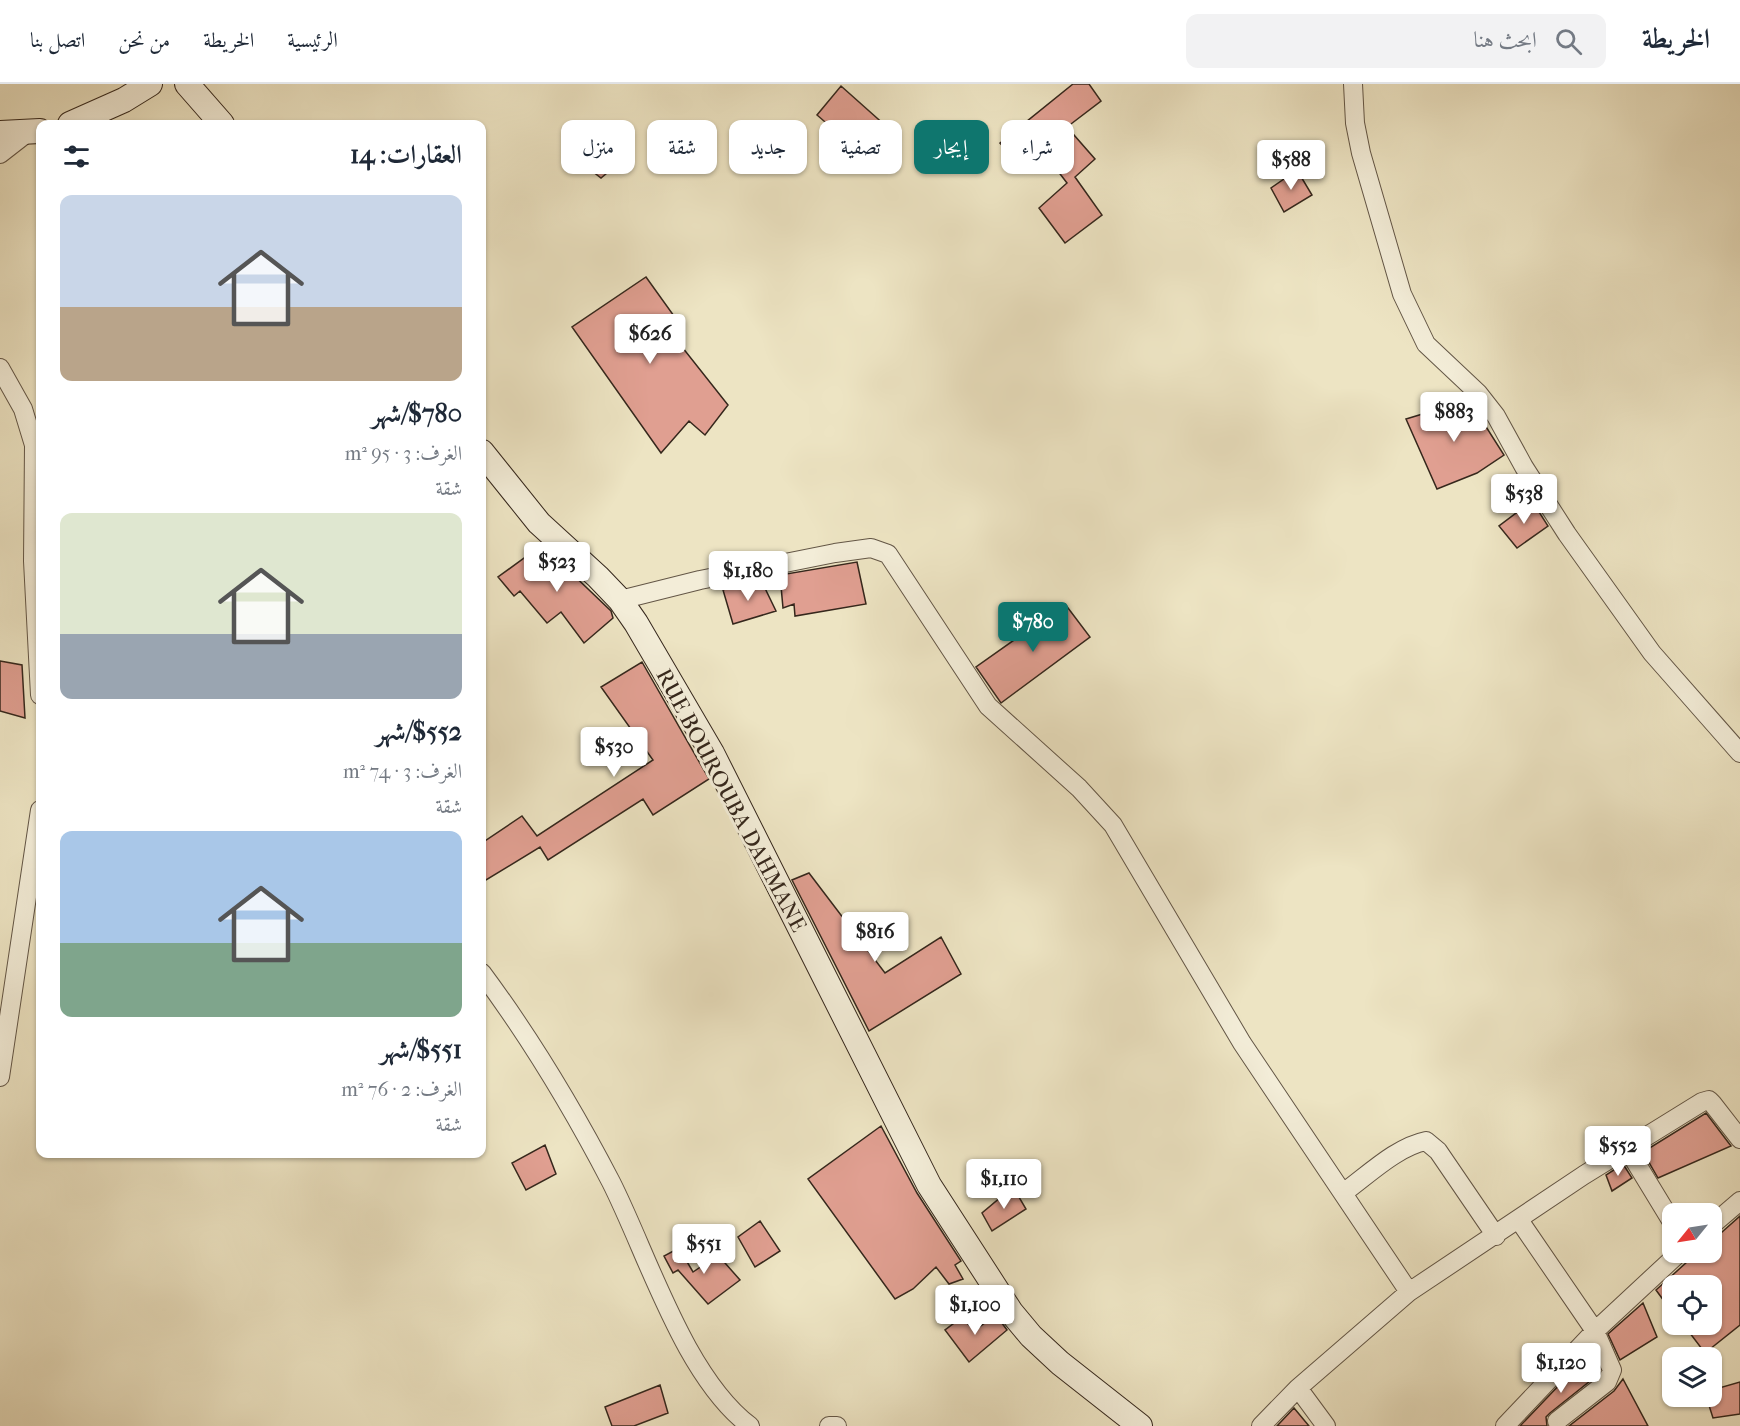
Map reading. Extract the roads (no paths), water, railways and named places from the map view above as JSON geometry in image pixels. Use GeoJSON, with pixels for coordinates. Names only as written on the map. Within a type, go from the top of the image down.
{"type":"FeatureCollection","features":[{"type":"Feature","properties":{"kind":"street"},"geometry":{"type":"LineString","coordinates":[[79,120],[124,100],[150,84]]}},
{"type":"Feature","properties":{"kind":"street"},"geometry":{"type":"LineString","coordinates":[[187,84],[218,120]]}},
{"type":"Feature","properties":{"kind":"street"},"geometry":{"type":"LineString","coordinates":[[1353,84],[1355,123],[1361,153],[1402,294],[1426,344],[1478,393],[1496,416],[1524,467],[1567,534],[1652,652],[1740,753]]}},
{"type":"Feature","properties":{"kind":"street"},"geometry":{"type":"LineString","coordinates":[[0,133],[34,132]]}},
{"type":"Feature","properties":{"kind":"street"},"geometry":{"type":"LineString","coordinates":[[0,154],[34,132]]}},
{"type":"Feature","properties":{"kind":"street"},"geometry":{"type":"LineString","coordinates":[[0,368],[23,409],[32,433],[36,456],[33,551],[36,613]]}},
{"type":"Feature","properties":{"kind":"street"},"geometry":{"type":"LineString","coordinates":[[23,409],[36,417]]}},
{"type":"Feature","properties":{"kind":"street","name":"RUE BOUROUBA DAHMANE"},"geometry":{"type":"LineString","coordinates":[[486,457],[538,523],[620,600],[636,623],[712,753],[929,1185],[1011,1311],[1030,1336],[1140,1426]]}},
{"type":"Feature","properties":{"kind":"street"},"geometry":{"type":"LineString","coordinates":[[620,600],[700,580],[834,553],[872,548],[888,554],[988,705],[1079,788],[1113,825],[1242,1043],[1409,1292]]}},
{"type":"Feature","properties":{"kind":"street"},"geometry":{"type":"LineString","coordinates":[[0,1077],[36,837]]}},
{"type":"Feature","properties":{"kind":"street"},"geometry":{"type":"LineString","coordinates":[[486,979],[543,1060],[576,1117],[612,1184],[656,1283],[696,1359],[715,1390],[750,1426]]}},
{"type":"Feature","properties":{"kind":"street"},"geometry":{"type":"LineString","coordinates":[[1261,1426],[1298,1388],[1409,1292],[1627,1148],[1709,1101],[1740,1139]]}},
{"type":"Feature","properties":{"kind":"street"},"geometry":{"type":"LineString","coordinates":[[1343,1193],[1392,1158],[1416,1143],[1426,1141],[1438,1151],[1496,1236]]}},
{"type":"Feature","properties":{"kind":"street"},"geometry":{"type":"LineString","coordinates":[[1627,1148],[1662,1206]]}},
{"type":"Feature","properties":{"kind":"street"},"geometry":{"type":"LineString","coordinates":[[1722,1216],[1740,1201]]}},
{"type":"Feature","properties":{"kind":"street"},"geometry":{"type":"LineString","coordinates":[[1519,1220],[1595,1331],[1612,1370],[1611,1376],[1557,1421]]}},
{"type":"Feature","properties":{"kind":"street"},"geometry":{"type":"LineString","coordinates":[[1505,1426],[1595,1331],[1668,1263]]}},
{"type":"Feature","properties":{"kind":"street"},"geometry":{"type":"LineString","coordinates":[[1298,1388],[1326,1426]]}},
{"type":"Feature","properties":{"kind":"street"},"geometry":{"type":"LineString","coordinates":[[829,1426],[837,1426]]}}]}
